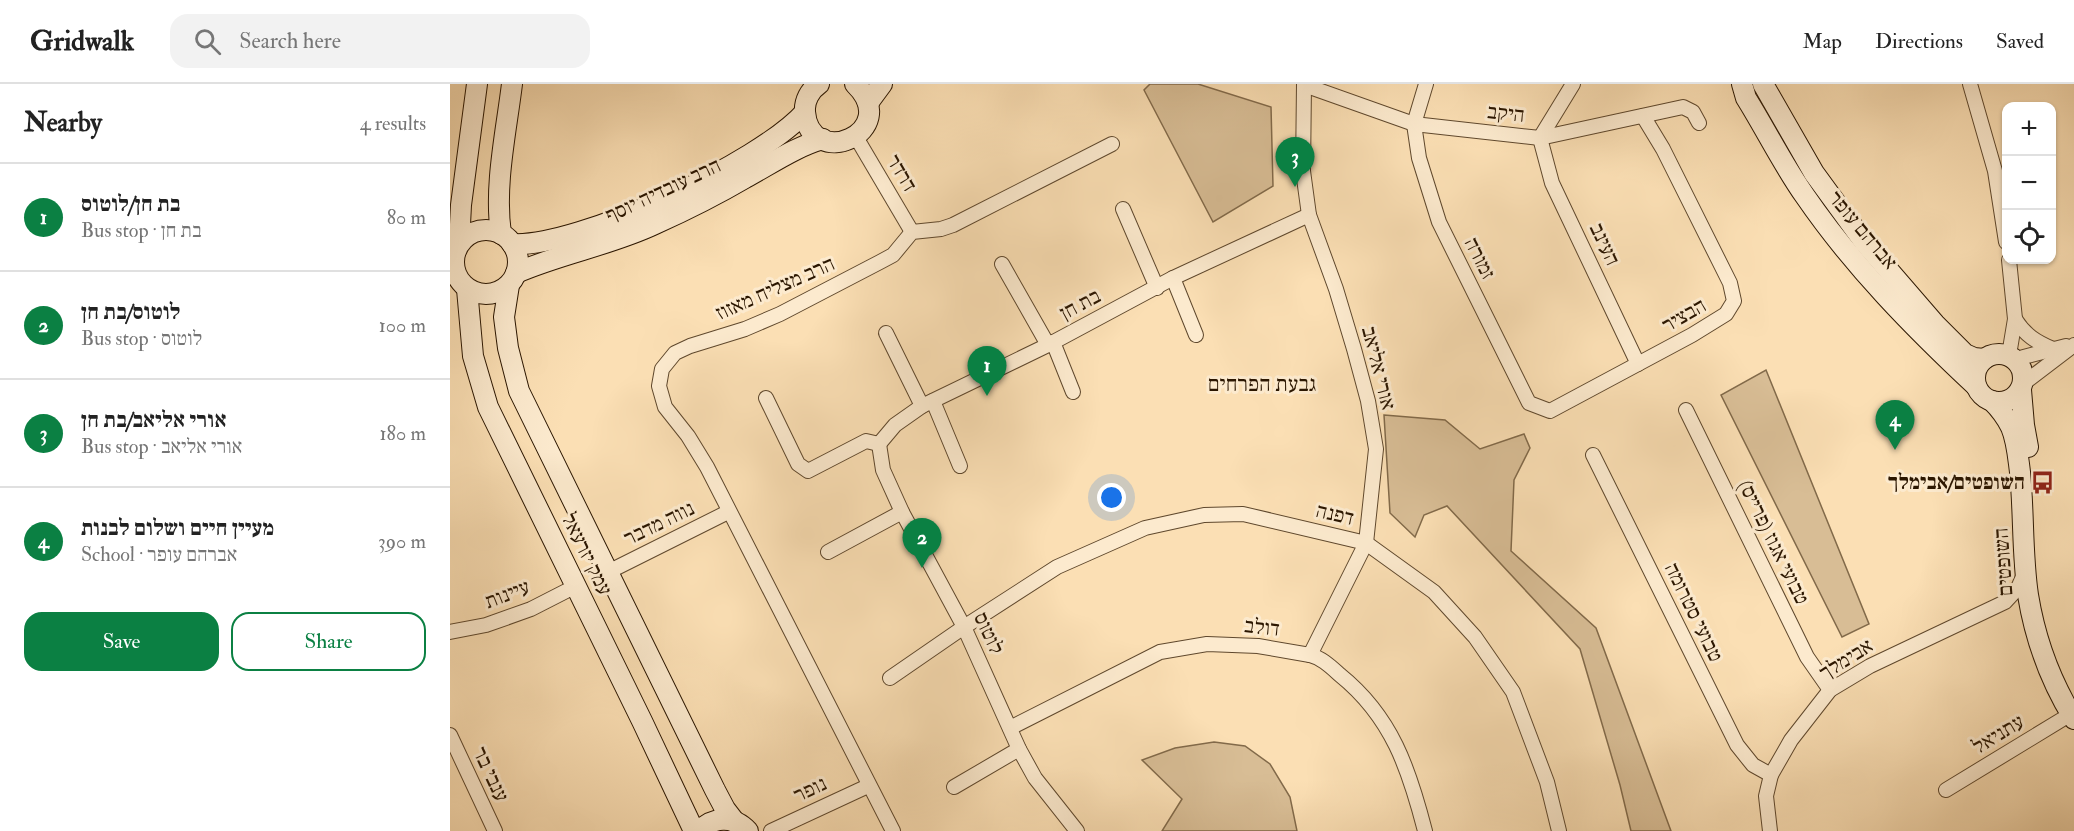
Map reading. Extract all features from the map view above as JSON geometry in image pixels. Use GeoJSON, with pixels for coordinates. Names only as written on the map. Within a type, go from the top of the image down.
{"type":"FeatureCollection","features":[{"type":"Feature","properties":{"kind":"street"},"geometry":{"type":"LineString","coordinates":[[477,84],[454,268],[460,286],[477,293],[489,294],[500,291],[512,279],[518,259],[507,239],[498,211],[512,84]]}},
{"type":"Feature","properties":{"kind":"street"},"geometry":{"type":"LineString","coordinates":[[855,84],[864,92],[868,103],[868,119],[856,137]]}},
{"type":"Feature","properties":{"kind":"street"},"geometry":{"type":"LineString","coordinates":[[868,103],[882,84]]}},
{"type":"Feature","properties":{"kind":"street"},"geometry":{"type":"LineString","coordinates":[[1414,124],[1426,84]]}},
{"type":"Feature","properties":{"kind":"street"},"geometry":{"type":"LineString","coordinates":[[1540,138],[1573,84]]}},
{"type":"Feature","properties":{"kind":"street","name":"אברהם עופר"},"geometry":{"type":"LineString","coordinates":[[1742,84],[1746,98],[1804,195],[1843,247],[1931,344],[1976,386]]}},
{"type":"Feature","properties":{"kind":"street","name":"אברהם עופר"},"geometry":{"type":"LineString","coordinates":[[1763,84],[1814,173],[1864,243],[1913,300],[1965,354],[1983,359]]}},
{"type":"Feature","properties":{"kind":"street"},"geometry":{"type":"LineString","coordinates":[[1971,84],[1995,171],[2002,212]]}},
{"type":"Feature","properties":{"kind":"street"},"geometry":{"type":"LineString","coordinates":[[816,85],[809,94],[805,112],[808,125],[823,140]]}},
{"type":"Feature","properties":{"kind":"street","name":"היקב"},"geometry":{"type":"LineString","coordinates":[[1304,85],[1414,124],[1540,138],[1683,107],[1693,112],[1699,123]]}},
{"type":"Feature","properties":{"kind":"street","name":"אורי אליאב"},"geometry":{"type":"LineString","coordinates":[[1304,85],[1303,171],[1309,215],[1336,290],[1368,401],[1376,449],[1366,543],[1310,655]]}},
{"type":"Feature","properties":{"kind":"street","name":"הרב עובדיה יוסף"},"geometry":{"type":"LineString","coordinates":[[507,239],[528,245],[553,240],[645,208],[697,184],[758,150],[783,133],[805,112]]}},
{"type":"Feature","properties":{"kind":"street","name":"הבציר"},"geometry":{"type":"LineString","coordinates":[[1529,403],[1550,411],[1726,314],[1734,301],[1725,272],[1663,149],[1643,116]]}},
{"type":"Feature","properties":{"kind":"street","name":"זמורה"},"geometry":{"type":"LineString","coordinates":[[1414,124],[1419,158],[1439,222],[1529,403]]}},
{"type":"Feature","properties":{"kind":"street","name":"הרב עובדיה יוסף"},"geometry":{"type":"LineString","coordinates":[[512,279],[652,226],[706,200],[806,144],[823,140],[844,142],[856,137]]}},
{"type":"Feature","properties":{"kind":"street","name":"דרדר"},"geometry":{"type":"LineString","coordinates":[[856,137],[912,232]]}},
{"type":"Feature","properties":{"kind":"street","name":"העינב"},"geometry":{"type":"LineString","coordinates":[[1540,138],[1552,183],[1638,364]]}},
{"type":"Feature","properties":{"kind":"street"},"geometry":{"type":"LineString","coordinates":[[912,232],[941,229],[953,225],[1112,144]]}},
{"type":"Feature","properties":{"kind":"street"},"geometry":{"type":"LineString","coordinates":[[1123,210],[1157,288]]}},
{"type":"Feature","properties":{"kind":"street","name":"בת חן"},"geometry":{"type":"LineString","coordinates":[[879,444],[895,425],[928,403],[1050,344],[1173,278],[1309,215]]}},
{"type":"Feature","properties":{"kind":"street"},"geometry":{"type":"LineString","coordinates":[[455,251],[468,236],[480,231],[493,231],[507,239]]}},
{"type":"Feature","properties":{"kind":"street","name":"הרב מצליח מאזוז"},"geometry":{"type":"LineString","coordinates":[[893,831],[707,467],[688,436],[664,407],[659,386],[662,369],[675,353],[745,329],[780,314],[892,255],[912,232]]}},
{"type":"Feature","properties":{"kind":"street"},"geometry":{"type":"LineString","coordinates":[[1002,264],[1050,344],[1072,392]]}},
{"type":"Feature","properties":{"kind":"street"},"geometry":{"type":"LineString","coordinates":[[2009,264],[2015,319],[2012,357],[2024,374],[2022,387]]}},
{"type":"Feature","properties":{"kind":"street"},"geometry":{"type":"LineString","coordinates":[[1173,278],[1196,335]]}},
{"type":"Feature","properties":{"kind":"street","name":"עמק יזרעאל"},"geometry":{"type":"LineString","coordinates":[[512,279],[504,317],[508,348],[519,391],[715,790],[725,809],[741,826]]}},
{"type":"Feature","properties":{"kind":"street","name":"עמק יזרעאל"},"geometry":{"type":"LineString","coordinates":[[460,286],[473,356],[488,407],[694,831]]}},
{"type":"Feature","properties":{"kind":"street"},"geometry":{"type":"LineString","coordinates":[[2015,319],[2034,341],[2053,349]]}},
{"type":"Feature","properties":{"kind":"street"},"geometry":{"type":"LineString","coordinates":[[886,333],[928,403],[960,466]]}},
{"type":"Feature","properties":{"kind":"street"},"geometry":{"type":"LineString","coordinates":[[2074,344],[2008,401],[1992,401],[1980,393],[1976,386],[1976,371],[1983,359],[1996,353],[2012,357],[2074,344]]}},
{"type":"Feature","properties":{"kind":"street","name":"השופטים"},"geometry":{"type":"LineString","coordinates":[[2022,387],[2035,506],[2036,552],[2043,616],[2073,710]]}},
{"type":"Feature","properties":{"kind":"street"},"geometry":{"type":"LineString","coordinates":[[766,398],[798,464],[808,471],[866,441],[879,444]]}},
{"type":"Feature","properties":{"kind":"street","name":"השופטים"},"geometry":{"type":"LineString","coordinates":[[1992,401],[2003,413],[2015,439],[2024,508],[2028,594],[2034,622],[2053,678],[2073,710]]}},
{"type":"Feature","properties":{"kind":"street","name":"טבועי אגוז (פרייס)"},"geometry":{"type":"LineString","coordinates":[[1686,410],[1807,657],[1830,690]]}},
{"type":"Feature","properties":{"kind":"street","name":"לוטוס"},"geometry":{"type":"LineString","coordinates":[[879,444],[883,470],[902,512],[964,627],[1019,749],[1035,778],[1077,831]]}},
{"type":"Feature","properties":{"kind":"street","name":"טבועי סטרומה"},"geometry":{"type":"LineString","coordinates":[[1593,455],[1737,746],[1753,765],[1771,775]]}},
{"type":"Feature","properties":{"kind":"street","name":"נווה מדבר"},"geometry":{"type":"LineString","coordinates":[[608,572],[728,512]]}},
{"type":"Feature","properties":{"kind":"street"},"geometry":{"type":"LineString","coordinates":[[828,552],[902,512]]}},
{"type":"Feature","properties":{"kind":"street","name":"דפנה"},"geometry":{"type":"LineString","coordinates":[[890,678],[1057,567],[1145,528],[1204,515],[1243,514],[1366,543],[1434,592],[1475,637],[1513,692],[1548,782],[1559,831]]}},
{"type":"Feature","properties":{"kind":"street","name":"אבימלך"},"geometry":{"type":"LineString","coordinates":[[1770,831],[1766,796],[1771,775],[1791,740],[1830,690],[1870,666],[1995,608],[2012,596],[2018,588],[2025,573],[2026,564]]}},
{"type":"Feature","properties":{"kind":"street","name":"עיינות"},"geometry":{"type":"LineString","coordinates":[[450,632],[486,625],[531,609],[576,586]]}},
{"type":"Feature","properties":{"kind":"street"},"geometry":{"type":"LineString","coordinates":[[1995,608],[2020,609],[2034,622]]}},
{"type":"Feature","properties":{"kind":"street","name":"דולב"},"geometry":{"type":"LineString","coordinates":[[1010,728],[1160,652],[1207,644],[1258,646],[1310,655],[1318,657],[1351,684],[1374,708],[1394,737],[1410,777],[1425,831]]}},
{"type":"Feature","properties":{"kind":"street","name":"עתניאל"},"geometry":{"type":"LineString","coordinates":[[1946,790],[2073,710]]}},
{"type":"Feature","properties":{"kind":"street","name":"ענבי בר"},"geometry":{"type":"LineString","coordinates":[[450,735],[456,767],[495,831]]}},
{"type":"Feature","properties":{"kind":"street"},"geometry":{"type":"LineString","coordinates":[[954,787],[1019,749]]}},
{"type":"Feature","properties":{"kind":"street","name":"נופר"},"geometry":{"type":"LineString","coordinates":[[771,831],[868,786]]}},
{"type":"Feature","properties":{"kind":"street"},"geometry":{"type":"LineString","coordinates":[[699,831],[706,824],[718,819],[727,819],[741,826]]}},
{"type":"Feature","properties":{"kind":"shaded area"},"geometry":{"type":"Polygon","coordinates":[[[1150,84],[1198,84],[1271,107],[1273,186],[1213,222],[1144,90],[1150,84]]]}},
{"type":"Feature","properties":{"kind":"shaded area"},"geometry":{"type":"Polygon","coordinates":[[[1766,370],[1869,624],[1842,637],[1721,395],[1766,370]]]}},
{"type":"Feature","properties":{"kind":"shaded area"},"geometry":{"type":"Polygon","coordinates":[[[1384,415],[1445,420],[1480,449],[1524,434],[1530,448],[1514,480],[1511,551],[1596,628],[1671,831],[1631,831],[1620,785],[1580,649],[1447,506],[1424,515],[1415,537],[1390,513],[1384,415]]]}},
{"type":"Feature","properties":{"kind":"shaded area"},"geometry":{"type":"Polygon","coordinates":[[[1214,742],[1245,746],[1270,764],[1290,797],[1297,831],[1162,831],[1182,799],[1142,760],[1175,748],[1214,742]]]}},
{"type":"Feature","properties":{"kind":"place","name":"אורי אליאב/בת חן"},"geometry":{"type":"Point","coordinates":[1295,187]}},
{"type":"Feature","properties":{"kind":"place","name":"בת חן/לוטוס"},"geometry":{"type":"Point","coordinates":[987,396]}},
{"type":"Feature","properties":{"kind":"place","name":"מעיין חיים ושלום לבנות"},"geometry":{"type":"Point","coordinates":[1895,450]}},
{"type":"Feature","properties":{"kind":"place","name":"השופטים/אבימלך"},"geometry":{"type":"Point","coordinates":[2043,482]}},
{"type":"Feature","properties":{"kind":"place","name":"לוטוס/בת חן"},"geometry":{"type":"Point","coordinates":[922,568]}},
{"type":"Feature","properties":{"kind":"district","name":"גבעת הפרחים"},"geometry":{"type":"Point","coordinates":[1262,383]}}]}
